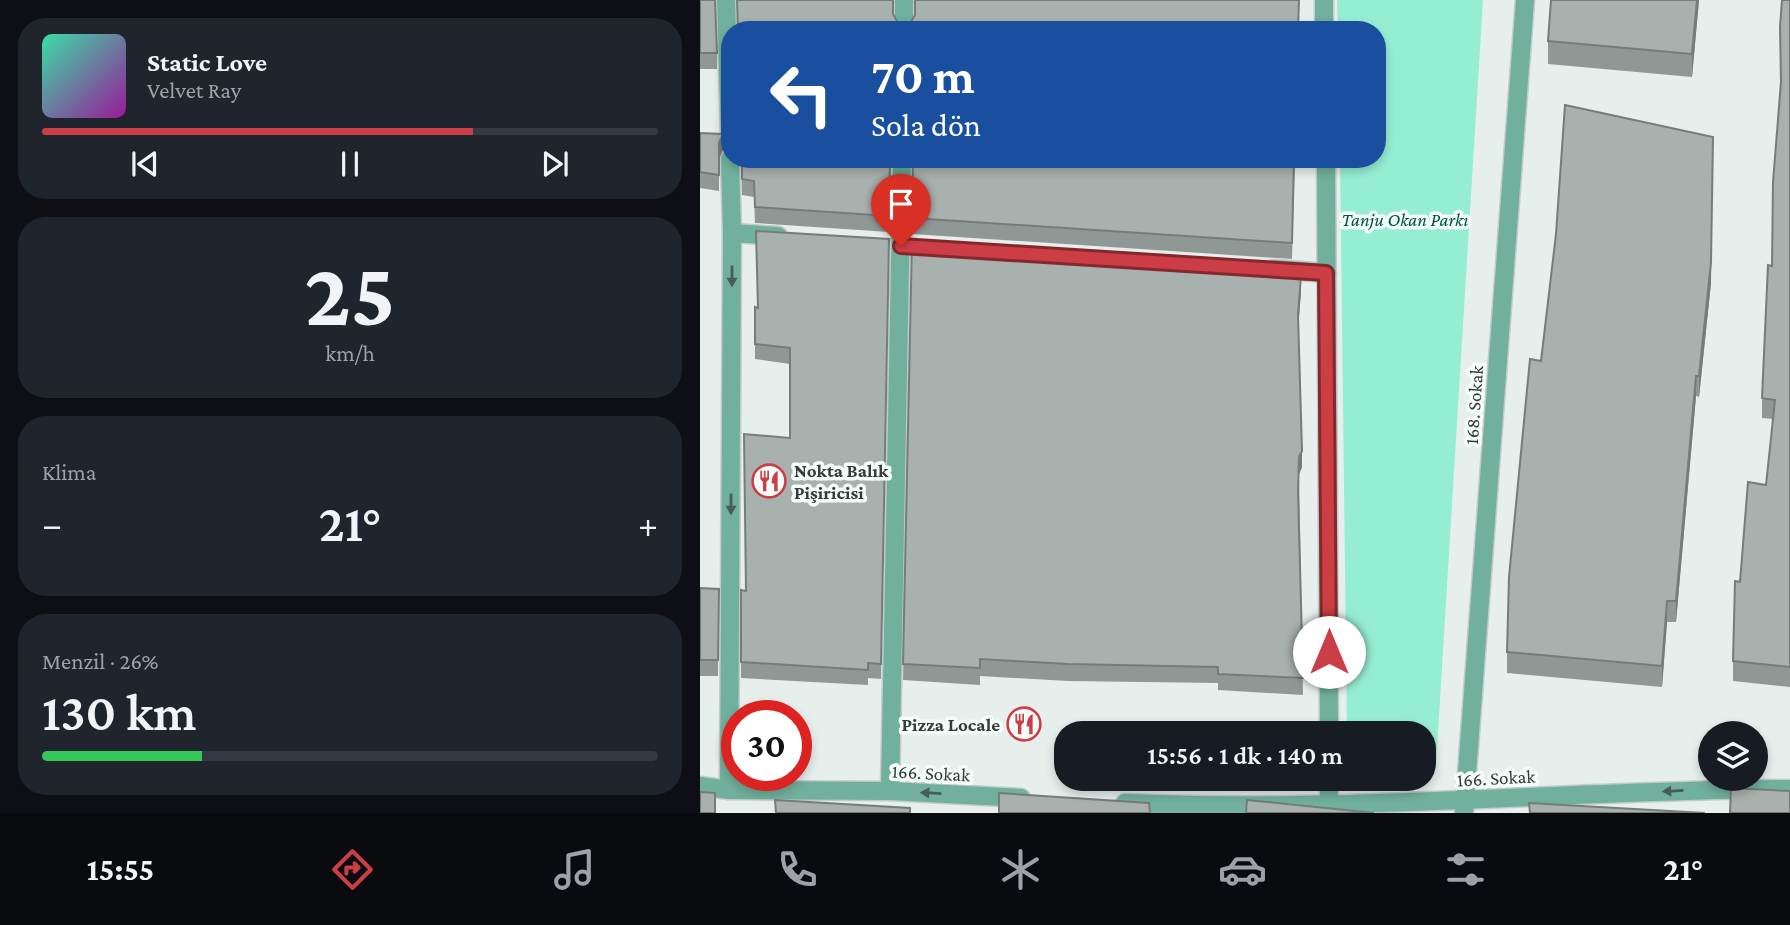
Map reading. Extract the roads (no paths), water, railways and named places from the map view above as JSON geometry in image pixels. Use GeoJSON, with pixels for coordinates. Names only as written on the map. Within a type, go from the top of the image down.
{"type":"FeatureCollection","features":[{"type":"Feature","properties":{"kind":"street"},"geometry":{"type":"LineString","coordinates":[[726,0],[727,21]]}},
{"type":"Feature","properties":{"kind":"street"},"geometry":{"type":"LineString","coordinates":[[904,0],[904,21]]}},
{"type":"Feature","properties":{"kind":"street"},"geometry":{"type":"LineString","coordinates":[[1324,0],[1324,21]]}},
{"type":"Feature","properties":{"kind":"street","name":"168. Sokak"},"geometry":{"type":"LineString","coordinates":[[1464,807],[1525,0]]}},
{"type":"Feature","properties":{"kind":"street"},"geometry":{"type":"LineString","coordinates":[[729,700],[730,168]]}},
{"type":"Feature","properties":{"kind":"street"},"geometry":{"type":"LineString","coordinates":[[890,791],[902,168]]}},
{"type":"Feature","properties":{"kind":"street"},"geometry":{"type":"LineString","coordinates":[[1325,168],[1329,721]]}},
{"type":"Feature","properties":{"kind":"street"},"geometry":{"type":"LineString","coordinates":[[732,233],[797,238]]}},
{"type":"Feature","properties":{"kind":"street"},"geometry":{"type":"LineString","coordinates":[[1258,268],[1326,273]]}},
{"type":"Feature","properties":{"kind":"street","name":"166. Sokak"},"geometry":{"type":"LineString","coordinates":[[700,786],[721,789]]}},
{"type":"Feature","properties":{"kind":"street","name":"166. Sokak"},"geometry":{"type":"LineString","coordinates":[[1108,802],[1192,806],[1464,807],[1695,790],[1790,789]]}},
{"type":"Feature","properties":{"kind":"street","name":"166. Sokak"},"geometry":{"type":"LineString","coordinates":[[812,791],[890,791],[969,804],[1038,799]]}},
{"type":"Feature","properties":{"kind":"street"},"geometry":{"type":"LineString","coordinates":[[1329,791],[1329,806]]}},
{"type":"Feature","properties":{"kind":"place","name":"Nokta Balık Pişiricisi"},"geometry":{"type":"Point","coordinates":[769,481]}},
{"type":"Feature","properties":{"kind":"place","name":"Pizza Locale"},"geometry":{"type":"Point","coordinates":[1024,724]}},
{"type":"Feature","properties":{"kind":"park label","name":"Tanju Okan Parkı"},"geometry":{"type":"Point","coordinates":[1405,219]}}]}
